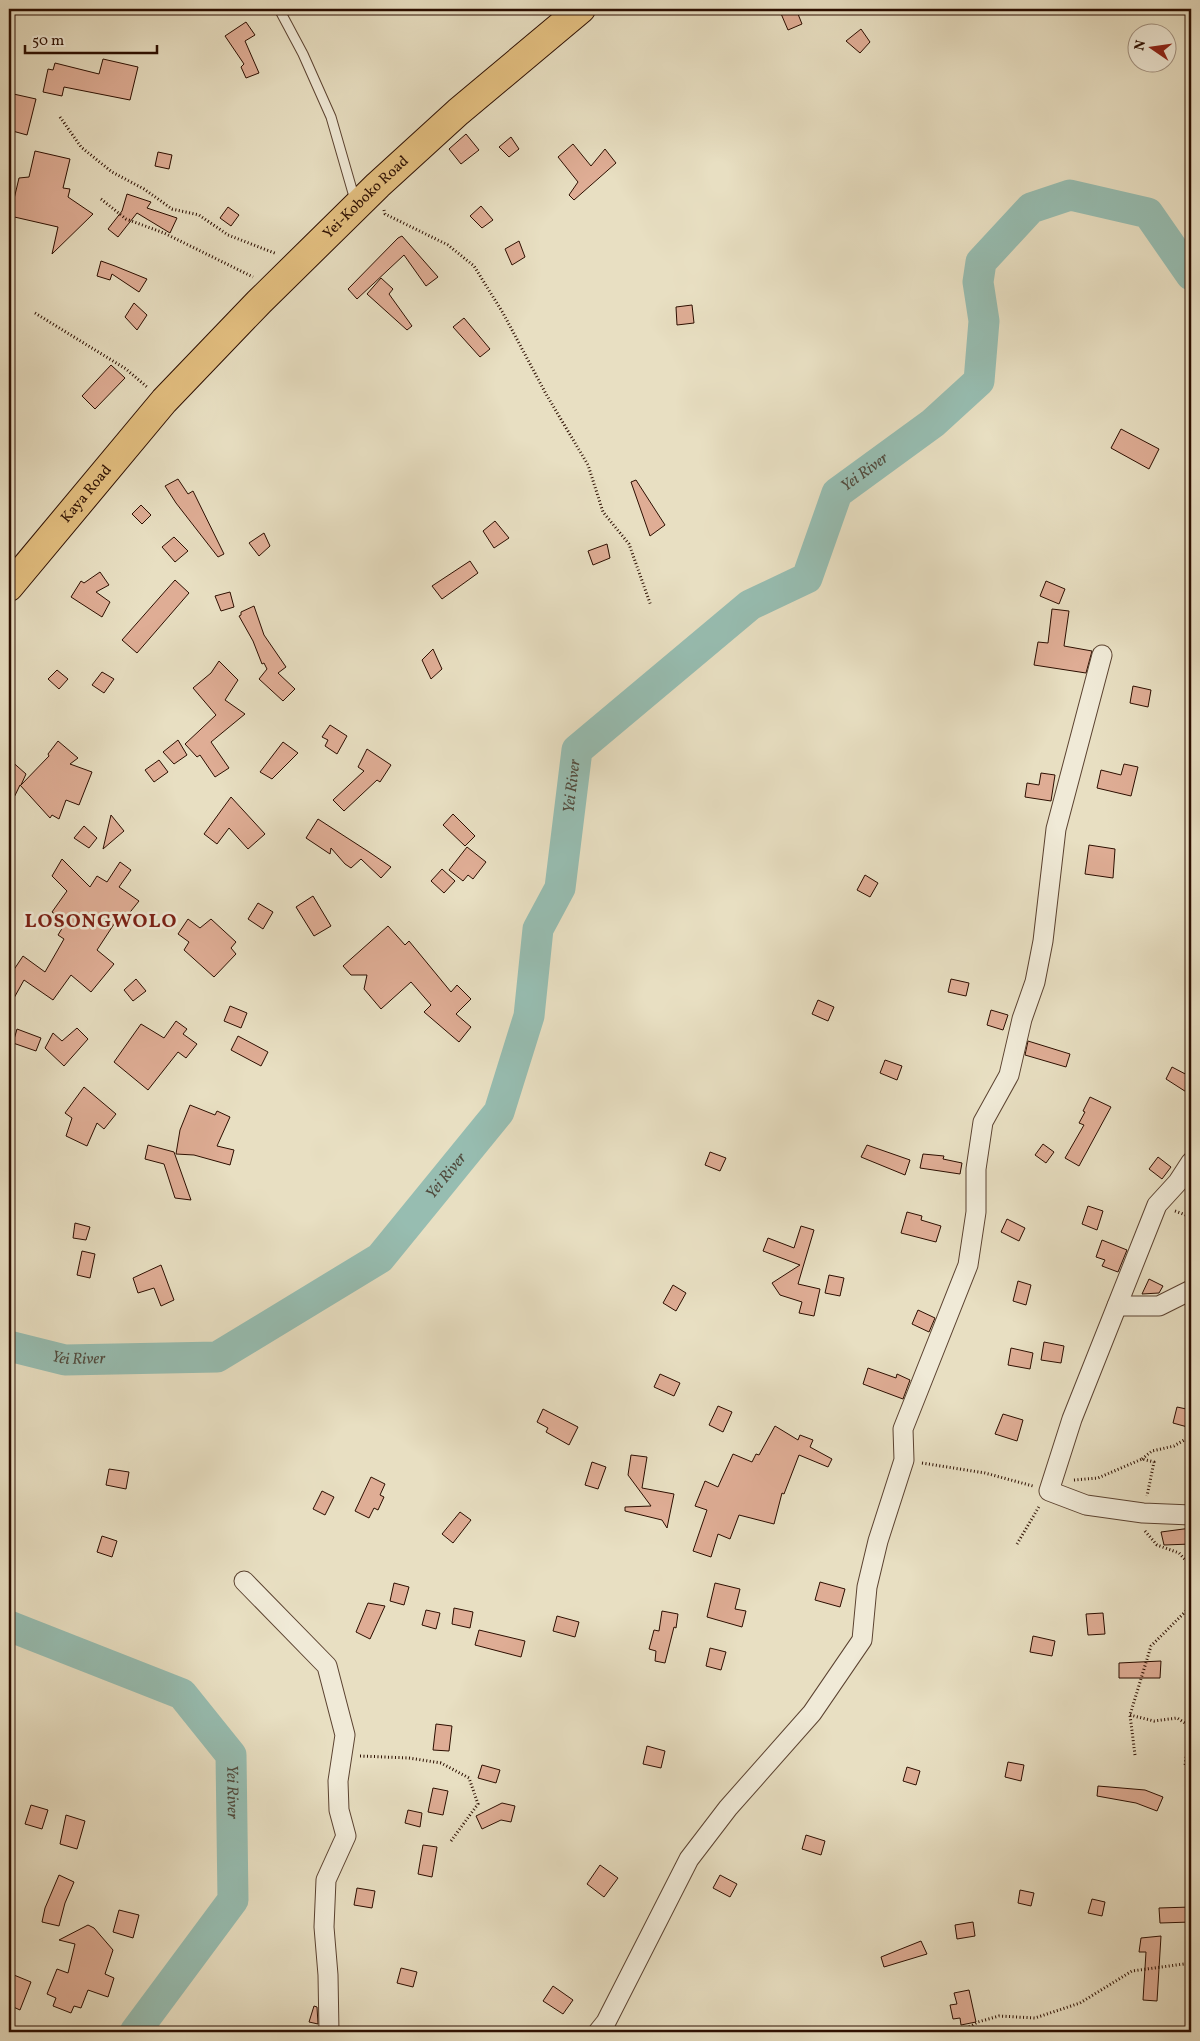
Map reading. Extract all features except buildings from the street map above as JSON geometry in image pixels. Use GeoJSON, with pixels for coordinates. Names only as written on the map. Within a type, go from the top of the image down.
{"type":"FeatureCollection","features":[{"type":"Feature","properties":{"kind":"main road","name":"Yei-Koboko Road"},"geometry":{"type":"LineString","coordinates":[[164,401],[275,286],[378,184],[458,112],[581,9]]}},
{"type":"Feature","properties":{"kind":"main road","name":"Kaya Road"},"geometry":{"type":"LineString","coordinates":[[9,587],[164,401]]}},
{"type":"Feature","properties":{"kind":"street"},"geometry":{"type":"LineString","coordinates":[[598,2032],[606,2022],[689,1859],[728,1808],[812,1713],[862,1640],[867,1587],[878,1541],[904,1460],[903,1429],[968,1265],[976,1212],[976,1169],[983,1122],[1009,1075],[1022,1019],[1035,982],[1056,829],[1102,654]]}},
{"type":"Feature","properties":{"kind":"street"},"geometry":{"type":"LineString","coordinates":[[1191,1162],[1178,1182],[1157,1205],[1072,1419],[1049,1491],[1086,1505],[1143,1513],[1191,1515]]}},
{"type":"Feature","properties":{"kind":"street"},"geometry":{"type":"LineString","coordinates":[[1117,1306],[1159,1306],[1191,1290]]}},
{"type":"Feature","properties":{"kind":"street"},"geometry":{"type":"LineString","coordinates":[[244,1581],[327,1666],[345,1735],[338,1781],[338,1810],[346,1836],[326,1880],[324,1927],[328,1975],[329,2032]]}},
{"type":"Feature","properties":{"kind":"lane"},"geometry":{"type":"LineString","coordinates":[[279,9],[303,54],[331,117],[357,205]]}},
{"type":"Feature","properties":{"kind":"path"},"geometry":{"type":"LineString","coordinates":[[60,117],[81,147],[112,172],[144,189],[172,209],[199,215],[228,235],[298,263]]}},
{"type":"Feature","properties":{"kind":"path"},"geometry":{"type":"LineString","coordinates":[[1191,176],[1188,181],[1191,186]]}},
{"type":"Feature","properties":{"kind":"path"},"geometry":{"type":"LineString","coordinates":[[378,184],[385,214],[448,245],[474,266],[503,313],[546,394],[588,465],[603,512],[629,544],[651,606]]}},
{"type":"Feature","properties":{"kind":"path"},"geometry":{"type":"LineString","coordinates":[[101,199],[126,219],[164,233],[204,254],[275,286]]}},
{"type":"Feature","properties":{"kind":"path"},"geometry":{"type":"LineString","coordinates":[[36,313],[126,369],[164,401]]}},
{"type":"Feature","properties":{"kind":"path"},"geometry":{"type":"LineString","coordinates":[[1072,1480],[1098,1478],[1142,1459],[1152,1451],[1174,1446],[1189,1439],[1191,1436]]}},
{"type":"Feature","properties":{"kind":"path"},"geometry":{"type":"LineString","coordinates":[[1142,1459],[1154,1462],[1143,1513],[1145,1532],[1157,1545],[1179,1553],[1191,1566]]}},
{"type":"Feature","properties":{"kind":"path"},"geometry":{"type":"LineString","coordinates":[[904,1460],[985,1473],[1049,1491],[1017,1544]]}},
{"type":"Feature","properties":{"kind":"path"},"geometry":{"type":"LineString","coordinates":[[1135,1755],[1130,1715],[1151,1646],[1190,1607],[1191,1597]]}},
{"type":"Feature","properties":{"kind":"path"},"geometry":{"type":"LineString","coordinates":[[1130,1715],[1154,1721],[1177,1718],[1190,1726],[1185,1766]]}},
{"type":"Feature","properties":{"kind":"path"},"geometry":{"type":"LineString","coordinates":[[342,1755],[409,1758],[441,1763],[469,1778],[478,1804],[451,1841]]}},
{"type":"Feature","properties":{"kind":"path"},"geometry":{"type":"LineString","coordinates":[[960,2032],[978,2022],[999,2016],[1035,2018],[1080,2003],[1132,1971],[1191,1963]]}},
{"type":"Feature","properties":{"kind":"waterway","name":"Yei River"},"geometry":{"type":"LineString","coordinates":[[9,1346],[65,1360],[217,1357],[380,1258],[499,1112],[529,1016],[538,929],[560,888],[577,750],[750,605],[807,578],[837,493],[933,423],[979,381],[984,321],[978,282],[981,262],[1031,208],[1070,195],[1148,213],[1191,275]]}},
{"type":"Feature","properties":{"kind":"waterway","name":"Yei River"},"geometry":{"type":"LineString","coordinates":[[9,1626],[182,1694],[231,1755],[233,1900],[135,2032]]}},
{"type":"Feature","properties":{"kind":"district","name":"LOSONGWOLO"},"geometry":{"type":"Point","coordinates":[101,922]}}]}
